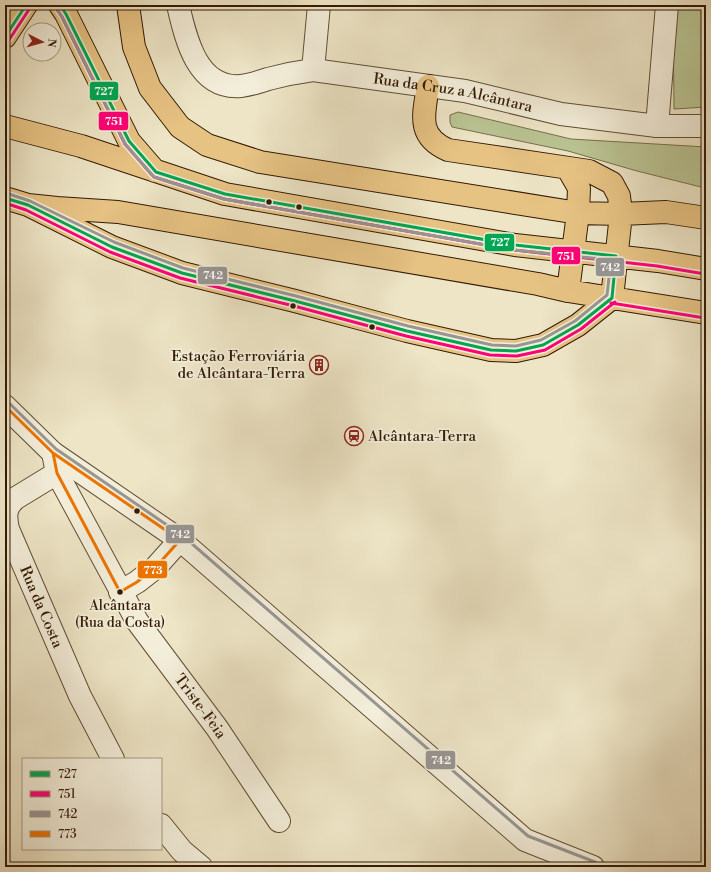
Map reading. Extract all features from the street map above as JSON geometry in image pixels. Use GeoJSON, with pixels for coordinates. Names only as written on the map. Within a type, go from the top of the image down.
{"type":"FeatureCollection","features":[{"type":"Feature","properties":{"kind":"highway"},"geometry":{"type":"LineString","coordinates":[[5,37],[26,5]]}},
{"type":"Feature","properties":{"kind":"highway"},"geometry":{"type":"LineString","coordinates":[[60,5],[66,14],[129,140],[156,172]]}},
{"type":"Feature","properties":{"kind":"highway"},"geometry":{"type":"LineString","coordinates":[[128,5],[134,47],[150,88],[180,127],[207,145],[260,162],[578,213],[621,214],[666,212],[706,218]]}},
{"type":"Feature","properties":{"kind":"highway"},"geometry":{"type":"LineString","coordinates":[[5,198],[28,205],[112,247],[182,273],[407,331],[491,350],[516,351],[543,345],[578,325],[612,298],[621,214],[620,196],[612,183],[590,172],[448,150],[438,146],[429,138],[425,127],[424,115],[428,86]]}},
{"type":"Feature","properties":{"kind":"highway"},"geometry":{"type":"LineString","coordinates":[[5,126],[81,146],[225,194],[515,245],[616,256],[706,269]]}},
{"type":"Feature","properties":{"kind":"highway"},"geometry":{"type":"LineString","coordinates":[[568,169],[579,188],[578,213],[568,291]]}},
{"type":"Feature","properties":{"kind":"highway"},"geometry":{"type":"LineString","coordinates":[[28,205],[118,212],[538,284],[568,291],[706,313]]}},
{"type":"Feature","properties":{"kind":"street","name":"Rua da Cruz a Alcântara"},"geometry":{"type":"LineString","coordinates":[[178,5],[184,33],[194,55],[205,73],[215,82],[230,86],[243,86],[297,72],[313,70],[465,91],[561,114],[657,126],[706,126]]}},
{"type":"Feature","properties":{"kind":"street"},"geometry":{"type":"LineString","coordinates":[[313,70],[319,5]]}},
{"type":"Feature","properties":{"kind":"street"},"geometry":{"type":"LineString","coordinates":[[657,126],[667,5]]}},
{"type":"Feature","properties":{"kind":"street"},"geometry":{"type":"LineString","coordinates":[[5,406],[55,463],[180,540],[525,840],[593,867]]}},
{"type":"Feature","properties":{"kind":"street","name":"Triste-Feia"},"geometry":{"type":"LineString","coordinates":[[55,463],[136,621],[217,728],[279,821]]}},
{"type":"Feature","properties":{"kind":"street","name":"Rua da Costa"},"geometry":{"type":"LineString","coordinates":[[55,463],[16,498],[6,510],[6,520],[8,529],[80,696],[112,758]]}},
{"type":"Feature","properties":{"kind":"street"},"geometry":{"type":"LineString","coordinates":[[120,592],[137,582],[155,568],[180,540]]}},
{"type":"Feature","properties":{"kind":"street"},"geometry":{"type":"LineString","coordinates":[[162,826],[182,851],[201,867]]}},
{"type":"Feature","properties":{"kind":"green space"},"geometry":{"type":"Polygon","coordinates":[[[673,5],[706,5],[706,107],[674,109],[673,5]]]}},
{"type":"Feature","properties":{"kind":"green space"},"geometry":{"type":"Polygon","coordinates":[[[458,112],[571,139],[706,147],[706,186],[701,187],[637,171],[568,151],[452,127],[450,115],[458,112]]]}},
{"type":"Feature","properties":{"kind":"transit line","name":"727"},"geometry":{"type":"LineString","coordinates":[[5,37],[26,5]]}},
{"type":"Feature","properties":{"kind":"transit line","name":"727"},"geometry":{"type":"LineString","coordinates":[[60,5],[66,14],[129,141],[156,172]]}},
{"type":"Feature","properties":{"kind":"transit line","name":"751"},"geometry":{"type":"LineString","coordinates":[[9,40],[30,8]]}},
{"type":"Feature","properties":{"kind":"transit line","name":"751"},"geometry":{"type":"LineString","coordinates":[[56,8],[62,17],[125,144],[152,175]]}},
{"type":"Feature","properties":{"kind":"transit line","name":"742"},"geometry":{"type":"LineString","coordinates":[[6,193],[30,201],[114,242],[183,268],[408,326],[492,345],[516,346],[541,340],[575,321],[607,295],[611,260],[514,250],[224,199],[154,177],[125,144],[62,17],[56,8]]}},
{"type":"Feature","properties":{"kind":"transit line","name":"727"},"geometry":{"type":"LineString","coordinates":[[156,172],[225,194],[515,245],[616,256]]}},
{"type":"Feature","properties":{"kind":"transit line","name":"751"},"geometry":{"type":"LineString","coordinates":[[154,177],[224,199],[514,250],[657,266],[705,274]]}},
{"type":"Feature","properties":{"kind":"transit line","name":"727"},"geometry":{"type":"LineString","coordinates":[[5,198],[28,205],[112,247],[182,273],[407,331],[491,350],[516,351],[543,345],[578,325],[612,298],[616,256]]}},
{"type":"Feature","properties":{"kind":"transit line","name":"751"},"geometry":{"type":"LineString","coordinates":[[5,203],[26,210],[110,252],[180,278],[294,306],[406,336],[490,355],[517,356],[545,350],[581,329],[615,302]]}},
{"type":"Feature","properties":{"kind":"transit line","name":"751"},"geometry":{"type":"LineString","coordinates":[[611,303],[705,318]]}},
{"type":"Feature","properties":{"kind":"transit line","name":"742"},"geometry":{"type":"LineString","coordinates":[[8,402],[56,449],[183,536],[528,836],[595,862]]}},
{"type":"Feature","properties":{"kind":"transit line","name":"773"},"geometry":{"type":"LineString","coordinates":[[5,406],[53,453]]}},
{"type":"Feature","properties":{"kind":"transit line","name":"773"},"geometry":{"type":"LineString","coordinates":[[53,453],[180,540],[155,568],[137,582],[120,592],[57,473],[53,453]]}},
{"type":"Feature","properties":{"kind":"place","name":"Estação Ferroviária de Alcântara-Terra"},"geometry":{"type":"Point","coordinates":[319,365]}},
{"type":"Feature","properties":{"kind":"place","name":"Alcântara-Terra"},"geometry":{"type":"Point","coordinates":[354,436]}},
{"type":"Feature","properties":{"kind":"place","name":"Alcântara (Rua da Costa)"},"geometry":{"type":"Point","coordinates":[120,592]}}]}
